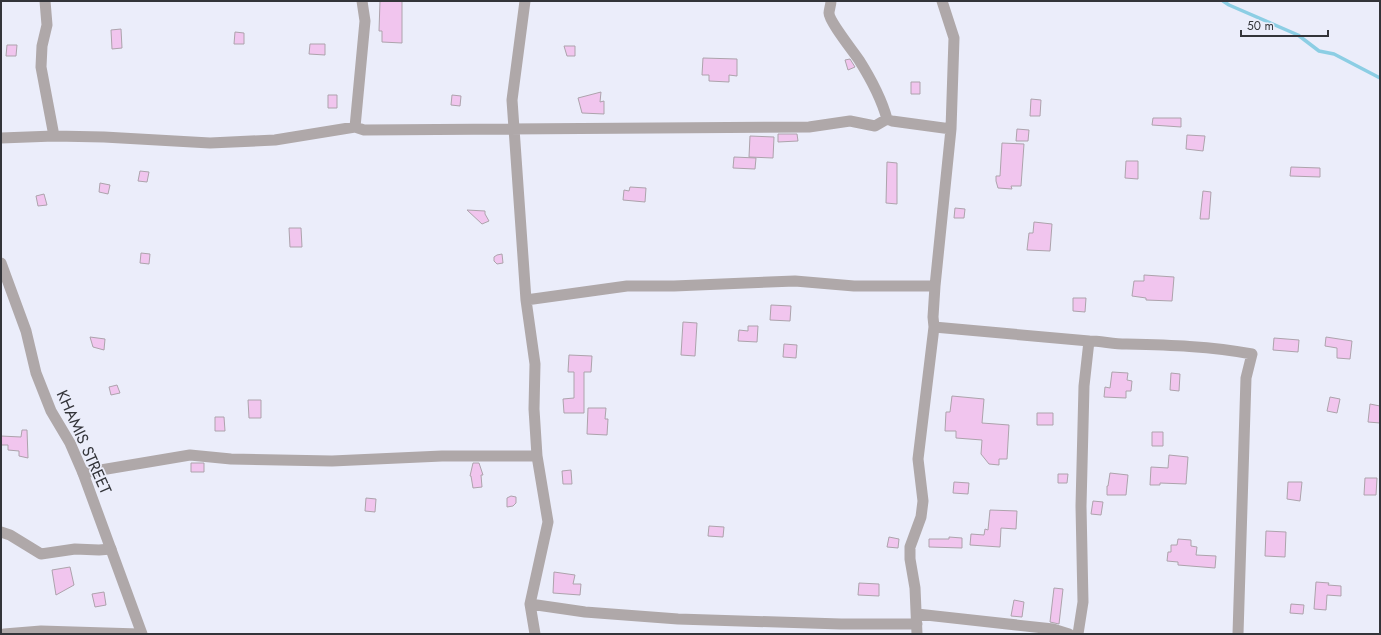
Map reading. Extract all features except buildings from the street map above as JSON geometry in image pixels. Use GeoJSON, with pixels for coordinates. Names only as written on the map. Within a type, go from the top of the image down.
{"type":"FeatureCollection","features":[{"type":"Feature","properties":{"kind":"street"},"geometry":{"type":"LineString","coordinates":[[45,1],[47,25],[42,46],[41,67],[54,136]]}},
{"type":"Feature","properties":{"kind":"street"},"geometry":{"type":"LineString","coordinates":[[355,127],[365,21],[362,1]]}},
{"type":"Feature","properties":{"kind":"street"},"geometry":{"type":"LineString","coordinates":[[525,1],[512,100],[526,300],[535,364],[534,409],[537,456],[548,522],[530,604],[535,634]]}},
{"type":"Feature","properties":{"kind":"street"},"geometry":{"type":"LineString","coordinates":[[831,1],[829,14],[872,81],[883,102],[887,119],[892,122],[951,129]]}},
{"type":"Feature","properties":{"kind":"street"},"geometry":{"type":"LineString","coordinates":[[917,624],[915,588],[910,559],[910,547],[921,517],[923,501],[918,459],[934,327],[933,317],[935,286],[951,129],[954,38],[942,1]]}},
{"type":"Feature","properties":{"kind":"street"},"geometry":{"type":"LineString","coordinates":[[1,138],[54,136],[104,137],[210,143],[275,140],[355,127],[364,130],[809,127],[850,121],[875,126],[887,119]]}},
{"type":"Feature","properties":{"kind":"street","name":"KHAMIS STREET"},"geometry":{"type":"LineString","coordinates":[[1,263],[26,331],[36,373],[51,411],[70,443],[83,473],[142,634]]}},
{"type":"Feature","properties":{"kind":"street"},"geometry":{"type":"LineString","coordinates":[[526,300],[626,286],[674,286],[795,281],[854,286],[935,286]]}},
{"type":"Feature","properties":{"kind":"street"},"geometry":{"type":"LineString","coordinates":[[934,327],[1123,344],[1226,349],[1252,354],[1246,378],[1238,634]]}},
{"type":"Feature","properties":{"kind":"street"},"geometry":{"type":"LineString","coordinates":[[1078,634],[1083,602],[1081,499],[1084,386],[1089,341]]}},
{"type":"Feature","properties":{"kind":"street"},"geometry":{"type":"LineString","coordinates":[[83,473],[190,455],[231,459],[332,461],[442,456],[537,456]]}},
{"type":"Feature","properties":{"kind":"street"},"geometry":{"type":"LineString","coordinates":[[1,532],[10,535],[41,554],[75,549],[112,549]]}},
{"type":"Feature","properties":{"kind":"street"},"geometry":{"type":"LineString","coordinates":[[530,604],[585,612],[678,619],[841,624],[917,624],[1053,630],[1069,634]]}},
{"type":"Feature","properties":{"kind":"street"},"geometry":{"type":"LineString","coordinates":[[4,634],[41,631],[139,634]]}},
{"type":"Feature","properties":{"kind":"waterway"},"geometry":{"type":"LineString","coordinates":[[1223,1],[1298,35],[1319,51],[1334,54],[1380,78]]}}]}
